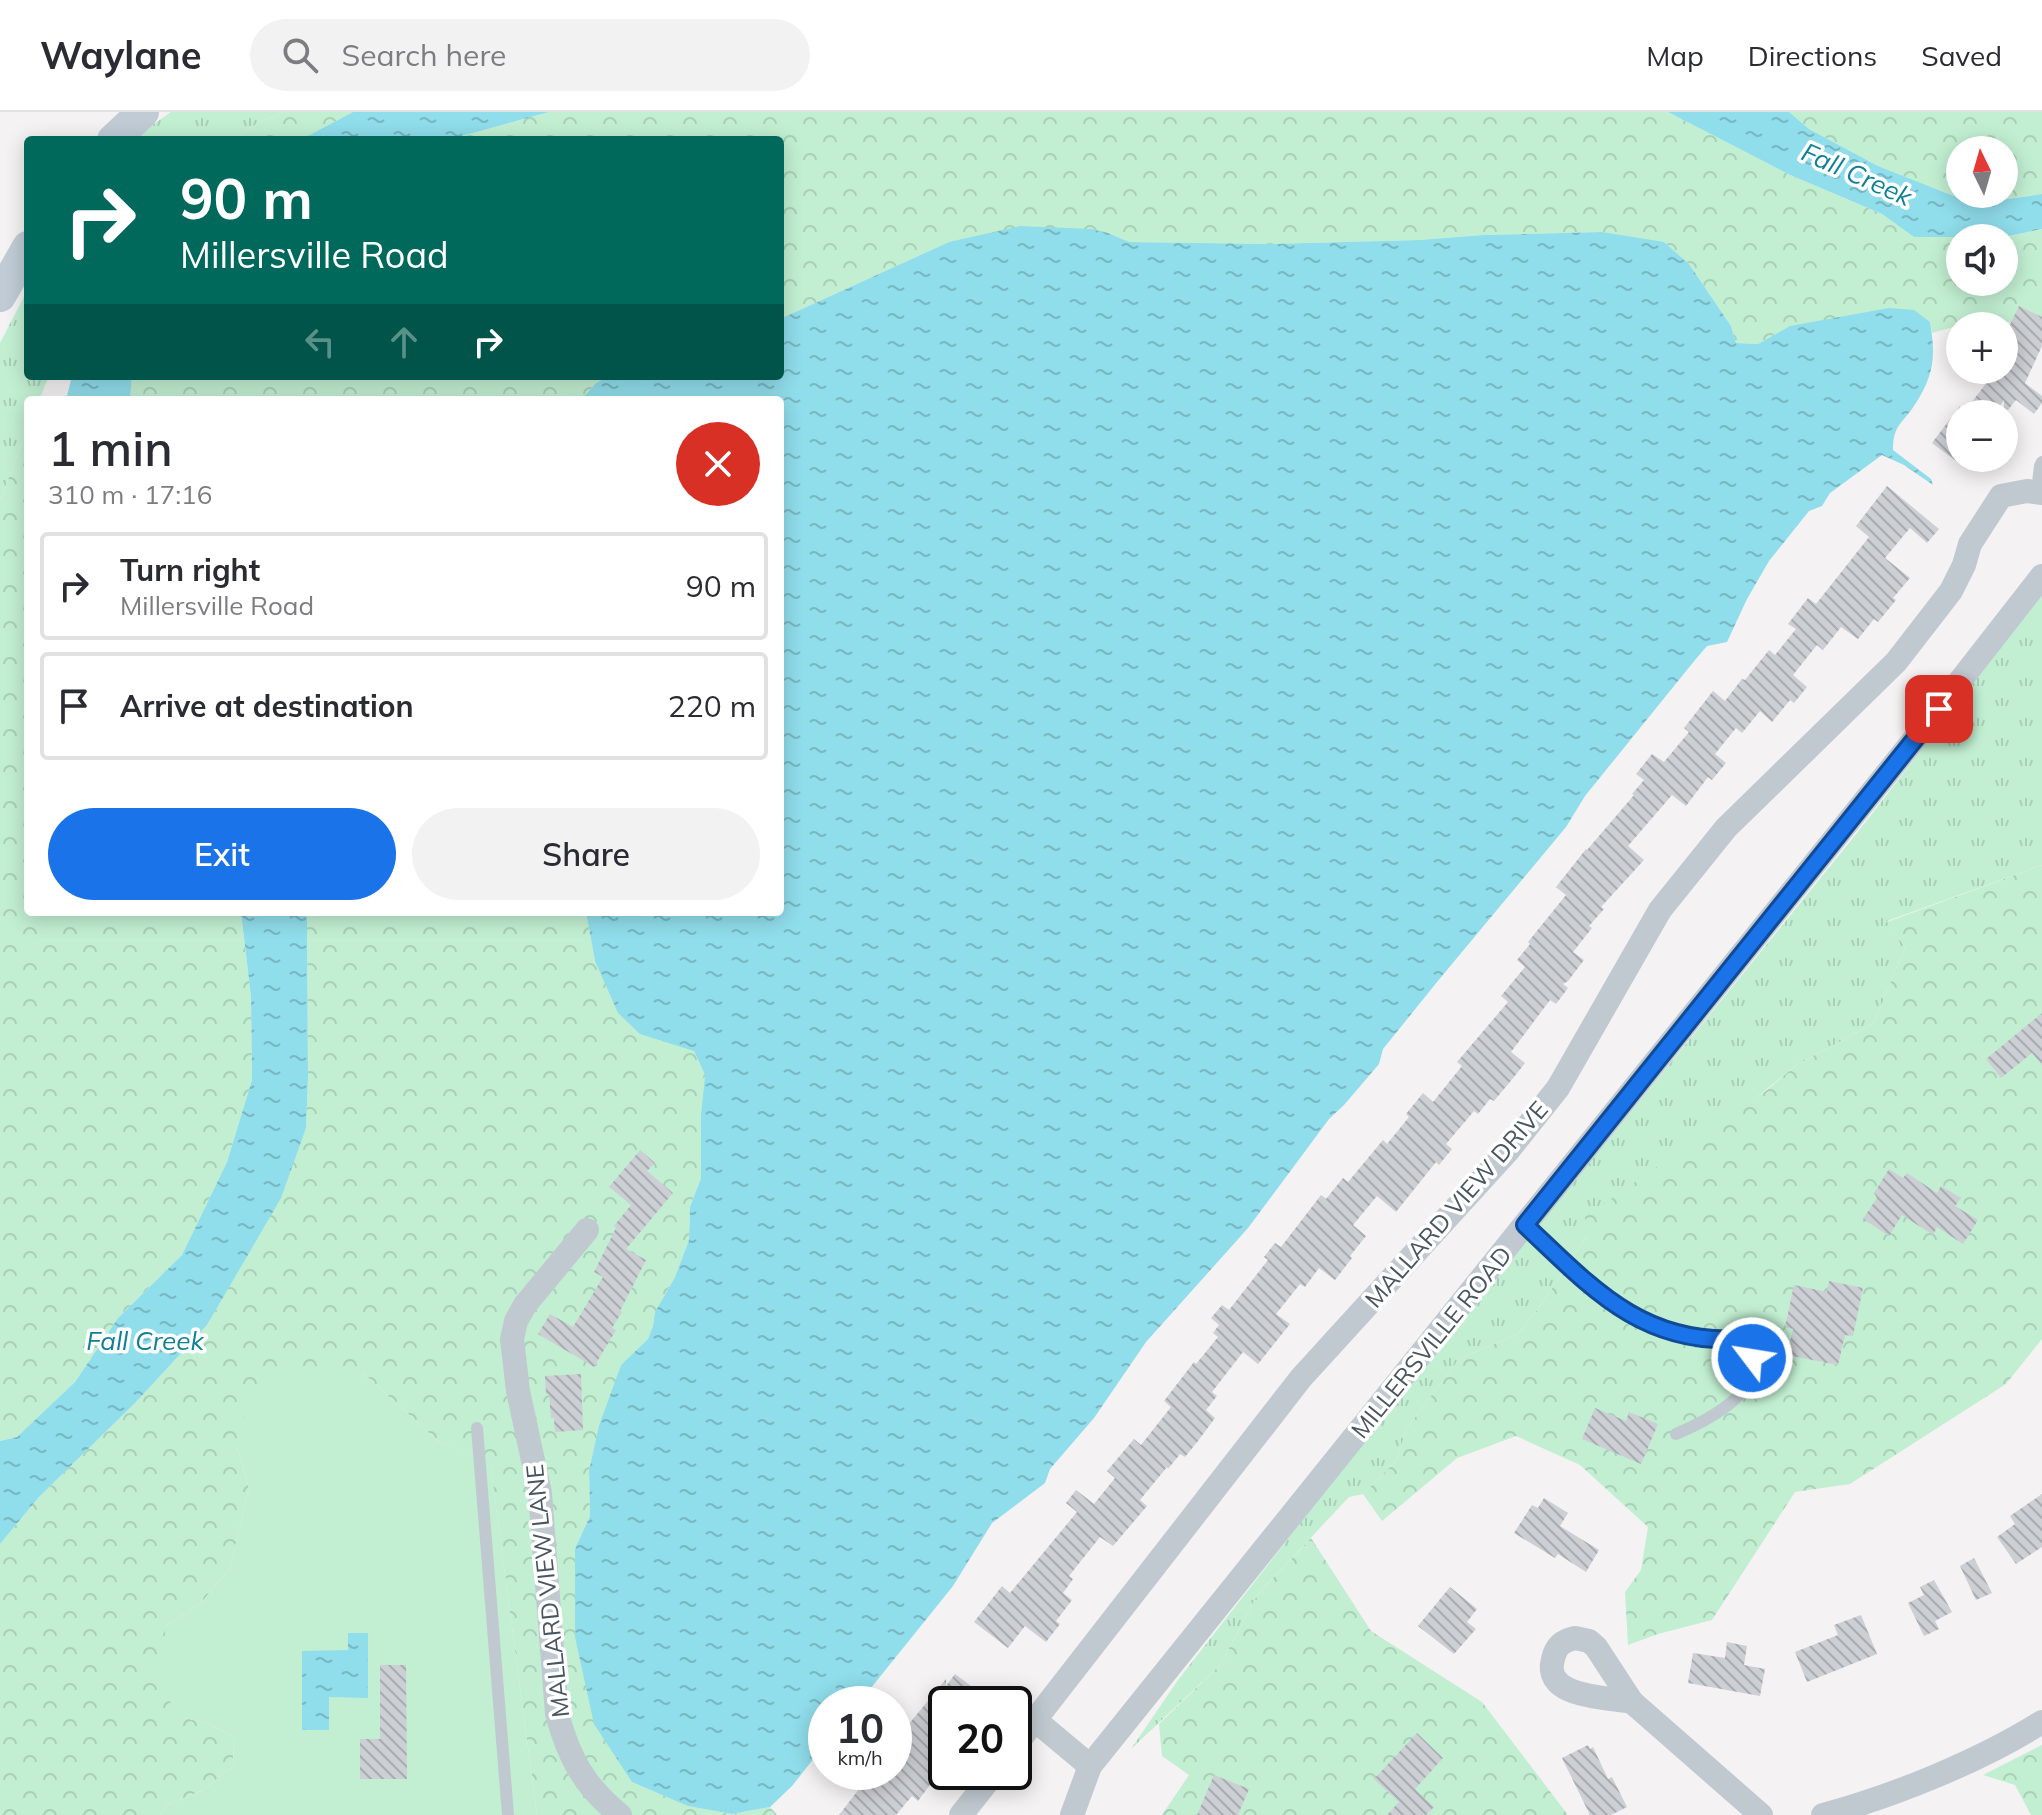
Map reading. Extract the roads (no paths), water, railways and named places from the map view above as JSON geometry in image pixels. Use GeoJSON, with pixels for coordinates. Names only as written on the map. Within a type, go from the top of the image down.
{"type":"FeatureCollection","features":[{"type":"Feature","properties":{"kind":"main road"},"geometry":{"type":"LineString","coordinates":[[117,136],[143,112]]}},
{"type":"Feature","properties":{"kind":"main road"},"geometry":{"type":"LineString","coordinates":[[0,296],[24,254]]}},
{"type":"Feature","properties":{"kind":"street","name":"MALLARD VIEW DRIVE"},"geometry":{"type":"LineString","coordinates":[[1032,1724],[1301,1378],[1507,1152],[1558,1088],[1660,910],[1726,828],[1896,662],[1951,591],[1970,544],[2001,496],[2039,492]]}},
{"type":"Feature","properties":{"kind":"street","name":"MILLERSVILLE ROAD"},"geometry":{"type":"LineString","coordinates":[[1072,1815],[1090,1766],[1912,743],[2042,576]]}},
{"type":"Feature","properties":{"kind":"street","name":"MALLARD VIEW LANE"},"geometry":{"type":"LineString","coordinates":[[587,1230],[525,1305],[514,1326],[512,1347],[540,1493],[557,1714],[565,1742],[580,1773],[602,1800],[620,1815]]}},
{"type":"Feature","properties":{"kind":"street"},"geometry":{"type":"LineString","coordinates":[[1632,1702],[1761,1815]]}},
{"type":"Feature","properties":{"kind":"street"},"geometry":{"type":"LineString","coordinates":[[1035,1720],[1090,1766]]}},
{"type":"Feature","properties":{"kind":"street"},"geometry":{"type":"LineString","coordinates":[[1823,1815],[1923,1781],[1973,1759],[2042,1722]]}},
{"type":"Feature","properties":{"kind":"street"},"geometry":{"type":"LineString","coordinates":[[961,1815],[981,1790]]}},
{"type":"Feature","properties":{"kind":"lane"},"geometry":{"type":"LineString","coordinates":[[2039,492],[2042,462]]}},
{"type":"Feature","properties":{"kind":"lane"},"geometry":{"type":"LineString","coordinates":[[1525,1225],[1585,1281],[1636,1318],[1692,1338],[1739,1339],[1745,1344],[1752,1358],[1753,1374],[1738,1397],[1696,1425],[1676,1434]]}},
{"type":"Feature","properties":{"kind":"lane"},"geometry":{"type":"LineString","coordinates":[[477,1428],[508,1815]]}},
{"type":"Feature","properties":{"kind":"water"},"geometry":{"type":"Polygon","coordinates":[[[353,112],[549,112],[462,136],[308,136],[353,112]]]}},
{"type":"Feature","properties":{"kind":"water","name":"Fall Creek"},"geometry":{"type":"Polygon","coordinates":[[[1668,112],[1789,112],[1809,129],[1878,166],[1946,193],[1946,208],[2018,208],[2018,198],[2042,194],[2042,229],[2018,234],[2018,224],[1946,224],[1946,237],[1914,237],[1882,214],[1788,174],[1668,112]]]}},
{"type":"Feature","properties":{"kind":"water"},"geometry":{"type":"Polygon","coordinates":[[[1020,226],[1091,229],[1129,242],[1268,244],[1602,232],[1664,242],[1689,264],[1731,326],[1736,343],[1758,344],[1790,326],[1889,308],[1914,310],[1930,322],[1932,366],[1921,395],[1896,430],[1893,450],[1931,479],[1933,485],[1904,465],[1882,455],[1830,493],[1822,506],[1809,511],[1769,561],[1727,642],[1707,646],[1695,660],[1585,796],[1566,827],[1383,1049],[1379,1064],[1329,1119],[1248,1228],[1146,1342],[1094,1418],[1050,1469],[1045,1483],[992,1523],[953,1586],[872,1686],[808,1686],[808,1766],[770,1807],[732,1814],[688,1806],[632,1782],[594,1724],[575,1637],[575,1549],[590,1516],[589,1471],[599,1426],[621,1365],[648,1339],[655,1312],[675,1277],[689,1240],[690,1207],[701,1178],[701,1114],[705,1075],[694,1051],[640,1034],[618,1013],[595,961],[587,916],[784,916],[784,396],[585,396],[602,380],[784,380],[784,317],[949,242],[1020,226]]]}},
{"type":"Feature","properties":{"kind":"water"},"geometry":{"type":"Polygon","coordinates":[[[71,380],[132,380],[130,396],[67,396],[71,380]]]}},
{"type":"Feature","properties":{"kind":"water","name":"Fall Creek"},"geometry":{"type":"Polygon","coordinates":[[[241,916],[306,916],[306,1128],[281,1198],[207,1325],[137,1401],[39,1497],[0,1544],[0,1441],[17,1437],[75,1382],[118,1318],[182,1255],[227,1162],[252,1080],[251,997],[241,916]]]}},
{"type":"Feature","properties":{"kind":"water"},"geometry":{"type":"Polygon","coordinates":[[[348,1633],[368,1633],[368,1698],[329,1697],[329,1730],[302,1730],[302,1651],[348,1650],[348,1633]]]}}]}
